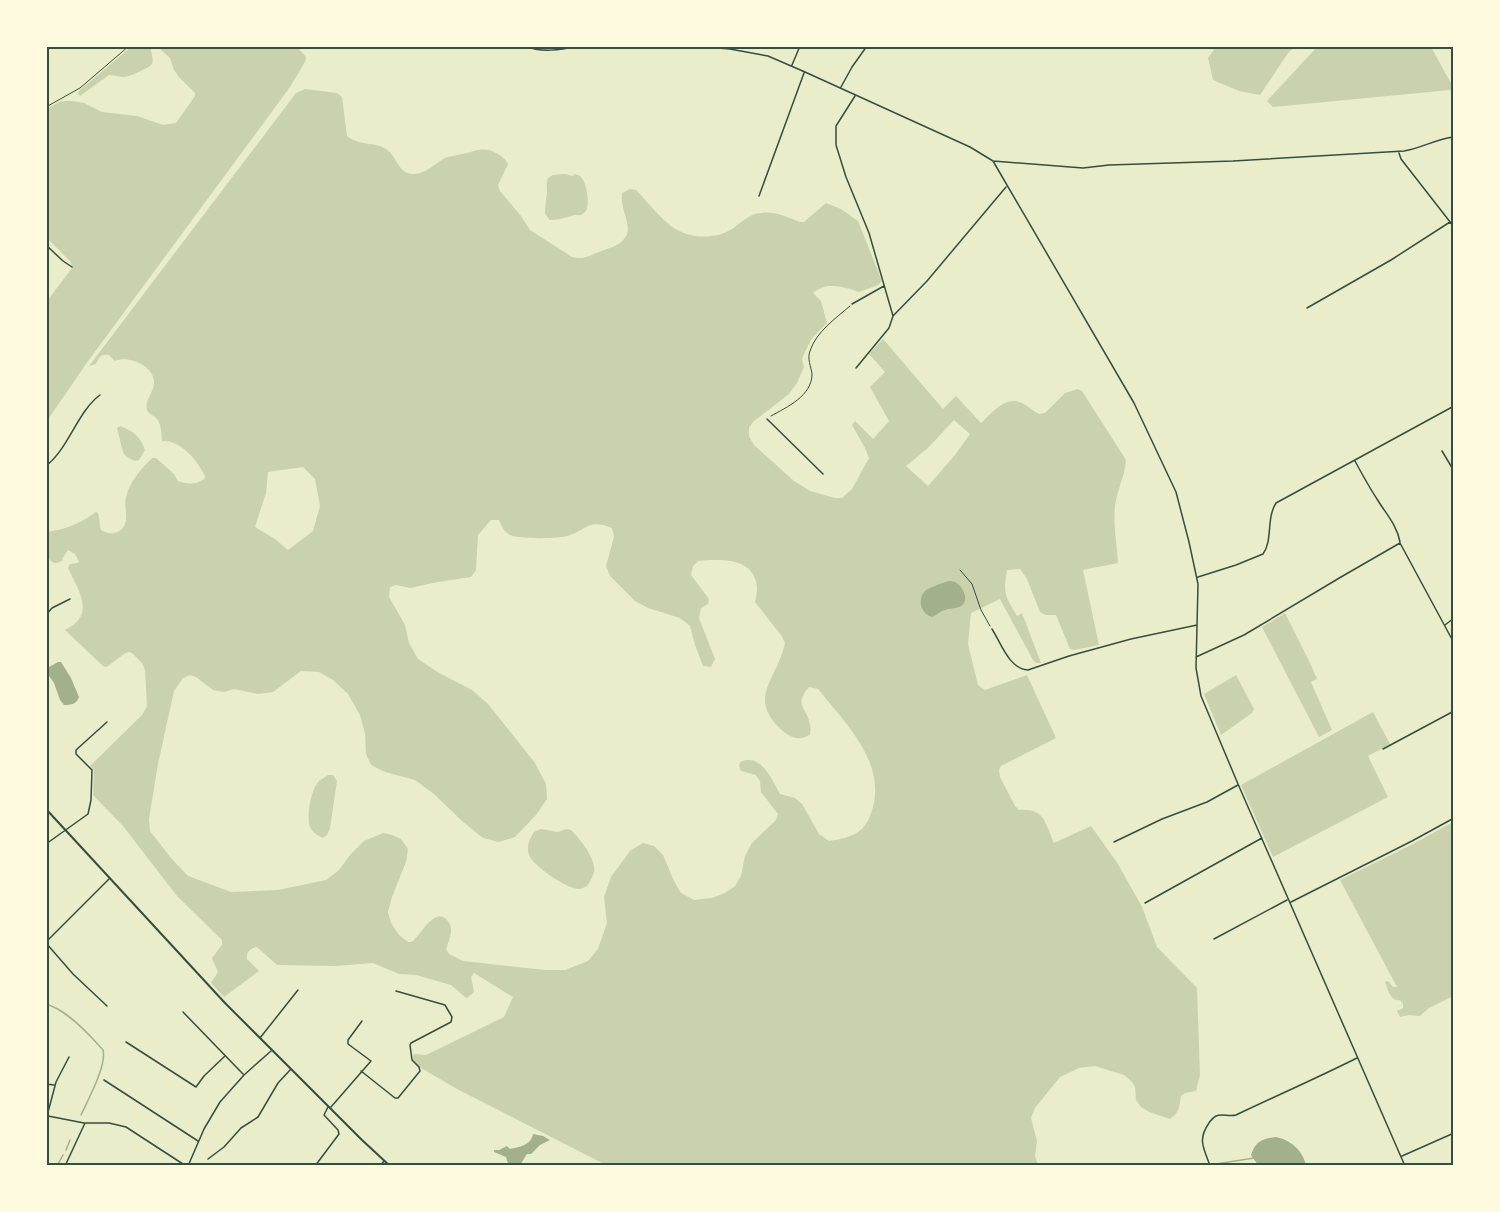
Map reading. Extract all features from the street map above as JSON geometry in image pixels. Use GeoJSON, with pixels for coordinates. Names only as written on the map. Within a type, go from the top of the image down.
{"type":"FeatureCollection","features":[{"type":"Feature","properties":{"kind":"main road"},"geometry":{"type":"LineString","coordinates":[[46,809],[213,992],[390,1166]]}},
{"type":"Feature","properties":{"kind":"street"},"geometry":{"type":"LineString","coordinates":[[525,46],[551,50],[577,46]]}},
{"type":"Feature","properties":{"kind":"street"},"geometry":{"type":"LineString","coordinates":[[551,50],[552,46]]}},
{"type":"Feature","properties":{"kind":"street"},"geometry":{"type":"LineString","coordinates":[[694,46],[729,48],[768,57],[792,66],[970,147],[993,161],[1083,168],[1233,161],[1399,152],[1454,137]]}},
{"type":"Feature","properties":{"kind":"street"},"geometry":{"type":"LineString","coordinates":[[792,66],[800,46]]}},
{"type":"Feature","properties":{"kind":"street"},"geometry":{"type":"LineString","coordinates":[[841,88],[867,46]]}},
{"type":"Feature","properties":{"kind":"street"},"geometry":{"type":"LineString","coordinates":[[759,196],[805,72]]}},
{"type":"Feature","properties":{"kind":"street"},"geometry":{"type":"LineString","coordinates":[[855,95],[836,126],[836,145],[842,167],[869,233],[893,316]]}},
{"type":"Feature","properties":{"kind":"street"},"geometry":{"type":"LineString","coordinates":[[1399,152],[1401,159],[1454,227]]}},
{"type":"Feature","properties":{"kind":"street"},"geometry":{"type":"LineString","coordinates":[[993,161],[1134,403],[1176,492],[1197,578],[1197,657],[1201,696],[1405,1166]]}},
{"type":"Feature","properties":{"kind":"street"},"geometry":{"type":"LineString","coordinates":[[856,368],[889,328],[893,316],[927,281],[1007,187]]}},
{"type":"Feature","properties":{"kind":"street"},"geometry":{"type":"LineString","coordinates":[[1307,308],[1391,260],[1450,222]]}},
{"type":"Feature","properties":{"kind":"street"},"geometry":{"type":"LineString","coordinates":[[46,245],[72,267]]}},
{"type":"Feature","properties":{"kind":"street"},"geometry":{"type":"LineString","coordinates":[[852,304],[884,286]]}},
{"type":"Feature","properties":{"kind":"street"},"geometry":{"type":"LineString","coordinates":[[46,466],[56,458],[89,407],[100,395]]}},
{"type":"Feature","properties":{"kind":"street"},"geometry":{"type":"LineString","coordinates":[[1197,578],[1263,554],[1268,544],[1272,510],[1276,503],[1454,406]]}},
{"type":"Feature","properties":{"kind":"street"},"geometry":{"type":"LineString","coordinates":[[767,419],[823,474]]}},
{"type":"Feature","properties":{"kind":"street"},"geometry":{"type":"LineString","coordinates":[[1442,451],[1454,471]]}},
{"type":"Feature","properties":{"kind":"street"},"geometry":{"type":"LineString","coordinates":[[1355,461],[1387,512],[1400,543],[1454,643]]}},
{"type":"Feature","properties":{"kind":"street"},"geometry":{"type":"LineString","coordinates":[[1197,657],[1244,635],[1400,543]]}},
{"type":"Feature","properties":{"kind":"street"},"geometry":{"type":"LineString","coordinates":[[46,615],[52,608],[70,599]]}},
{"type":"Feature","properties":{"kind":"street"},"geometry":{"type":"LineString","coordinates":[[1444,626],[1454,618]]}},
{"type":"Feature","properties":{"kind":"street"},"geometry":{"type":"LineString","coordinates":[[992,629],[1013,664],[1028,670],[1130,639],[1198,624]]}},
{"type":"Feature","properties":{"kind":"street"},"geometry":{"type":"LineString","coordinates":[[1383,749],[1454,711]]}},
{"type":"Feature","properties":{"kind":"street"},"geometry":{"type":"LineString","coordinates":[[46,844],[87,816],[91,800],[92,770],[76,754],[76,750],[107,722]]}},
{"type":"Feature","properties":{"kind":"street"},"geometry":{"type":"LineString","coordinates":[[1114,842],[1162,819],[1207,802],[1239,785]]}},
{"type":"Feature","properties":{"kind":"street"},"geometry":{"type":"LineString","coordinates":[[1290,903],[1454,818]]}},
{"type":"Feature","properties":{"kind":"street"},"geometry":{"type":"LineString","coordinates":[[1145,903],[1262,838]]}},
{"type":"Feature","properties":{"kind":"street"},"geometry":{"type":"LineString","coordinates":[[107,1006],[73,974],[46,943],[110,878]]}},
{"type":"Feature","properties":{"kind":"street"},"geometry":{"type":"LineString","coordinates":[[1214,939],[1288,899]]}},
{"type":"Feature","properties":{"kind":"street"},"geometry":{"type":"LineString","coordinates":[[260,1038],[298,990]]}},
{"type":"Feature","properties":{"kind":"street"},"geometry":{"type":"LineString","coordinates":[[362,1071],[395,1098],[398,1098],[420,1071],[412,1060],[411,1043],[451,1022],[452,1017],[445,1005],[396,991]]}},
{"type":"Feature","properties":{"kind":"street"},"geometry":{"type":"LineString","coordinates":[[183,1012],[244,1075]]}},
{"type":"Feature","properties":{"kind":"street"},"geometry":{"type":"LineString","coordinates":[[315,1166],[339,1134],[324,1115],[371,1062],[348,1044],[348,1040],[362,1021]]}},
{"type":"Feature","properties":{"kind":"street"},"geometry":{"type":"LineString","coordinates":[[126,1042],[196,1088],[204,1076],[225,1056]]}},
{"type":"Feature","properties":{"kind":"street"},"geometry":{"type":"LineString","coordinates":[[69,1057],[55,1085],[47,1116],[126,1127],[187,1166],[220,1102],[244,1075],[272,1050]]}},
{"type":"Feature","properties":{"kind":"street"},"geometry":{"type":"LineString","coordinates":[[1210,1166],[1201,1139],[1216,1116],[1236,1115],[1357,1057]]}},
{"type":"Feature","properties":{"kind":"street"},"geometry":{"type":"LineString","coordinates":[[208,1159],[224,1147],[241,1128],[258,1117],[278,1083],[291,1069]]}},
{"type":"Feature","properties":{"kind":"street"},"geometry":{"type":"LineString","coordinates":[[104,1080],[199,1141]]}},
{"type":"Feature","properties":{"kind":"street"},"geometry":{"type":"LineString","coordinates":[[46,1084],[55,1085]]}},
{"type":"Feature","properties":{"kind":"street"},"geometry":{"type":"LineString","coordinates":[[65,1166],[85,1123]]}},
{"type":"Feature","properties":{"kind":"street"},"geometry":{"type":"LineString","coordinates":[[1401,1156],[1454,1133]]}},
{"type":"Feature","properties":{"kind":"street"},"geometry":{"type":"LineString","coordinates":[[380,1166],[384,1161]]}},
{"type":"Feature","properties":{"kind":"path"},"geometry":{"type":"LineString","coordinates":[[46,107],[80,88],[129,46]]}},
{"type":"Feature","properties":{"kind":"path"},"geometry":{"type":"LineString","coordinates":[[767,419],[802,397],[811,382],[809,354],[812,346],[824,330],[852,304]]}},
{"type":"Feature","properties":{"kind":"path"},"geometry":{"type":"LineString","coordinates":[[960,570],[972,584],[981,610],[992,629]]}},
{"type":"Feature","properties":{"kind":"shaded area"},"geometry":{"type":"Polygon","coordinates":[[[131,47],[153,47],[151,49],[152,64],[127,77],[109,75],[80,96],[78,93],[80,90],[131,47]]]}},
{"type":"Feature","properties":{"kind":"shaded area"},"geometry":{"type":"Polygon","coordinates":[[[158,47],[297,47],[306,57],[290,87],[86,364],[47,421],[47,301],[72,268],[71,262],[47,238],[47,109],[61,101],[72,101],[84,103],[102,112],[137,116],[163,125],[176,123],[195,93],[174,70],[170,58],[158,47]]]}},
{"type":"Feature","properties":{"kind":"shaded area"},"geometry":{"type":"Polygon","coordinates":[[[1216,47],[1295,47],[1288,53],[1260,95],[1239,91],[1213,80],[1208,58],[1216,47]]]}},
{"type":"Feature","properties":{"kind":"shaded area"},"geometry":{"type":"Polygon","coordinates":[[[1317,47],[1431,47],[1452,88],[1273,107],[1267,101],[1317,47]]]}},
{"type":"Feature","properties":{"kind":"shaded area"},"geometry":{"type":"Polygon","coordinates":[[[305,89],[337,93],[342,97],[347,136],[357,142],[386,149],[407,173],[421,173],[445,158],[477,150],[485,149],[498,154],[508,164],[498,185],[500,191],[530,230],[572,257],[586,257],[622,242],[628,230],[622,193],[630,189],[636,190],[671,226],[693,236],[725,233],[749,217],[760,213],[776,214],[804,222],[826,203],[841,209],[858,221],[882,281],[878,285],[859,292],[830,286],[813,293],[821,301],[827,323],[812,338],[802,359],[804,367],[789,394],[753,422],[749,428],[749,436],[754,445],[794,481],[810,491],[842,498],[852,489],[869,458],[852,425],[855,421],[873,439],[889,421],[870,387],[885,372],[869,354],[883,339],[943,409],[956,396],[981,423],[1000,406],[1010,401],[1022,403],[1039,414],[1045,413],[1065,393],[1078,389],[1082,391],[1126,460],[1115,506],[1118,563],[1083,570],[1099,645],[1070,649],[1056,615],[1046,615],[1040,612],[1027,579],[1020,569],[1007,570],[1006,594],[1017,616],[1022,613],[1041,663],[1033,660],[1000,599],[971,613],[968,644],[978,685],[985,690],[1027,675],[1056,738],[1001,766],[1000,777],[1015,806],[1019,810],[1039,814],[1046,823],[1054,843],[1091,826],[1118,864],[1142,907],[1157,947],[1197,988],[1200,1075],[1196,1091],[1181,1096],[1176,1114],[1170,1119],[1149,1112],[1136,1100],[1135,1087],[1124,1075],[1095,1066],[1079,1068],[1060,1077],[1035,1108],[1031,1118],[1037,1141],[1035,1156],[1038,1165],[606,1165],[457,1089],[413,1061],[414,1054],[426,1055],[504,1017],[513,997],[474,973],[471,977],[474,992],[467,998],[451,985],[416,975],[399,974],[373,963],[335,966],[277,965],[257,947],[249,951],[247,959],[259,971],[224,997],[211,983],[218,972],[212,958],[222,945],[222,940],[177,896],[123,826],[93,795],[94,771],[90,766],[142,715],[147,706],[145,670],[142,663],[128,652],[108,666],[103,666],[65,630],[75,624],[83,610],[80,593],[68,568],[70,564],[79,562],[75,554],[68,550],[63,560],[57,563],[50,560],[46,532],[60,530],[96,512],[99,515],[101,530],[112,533],[120,531],[125,525],[125,500],[130,486],[152,458],[156,458],[174,474],[178,481],[191,483],[204,479],[202,470],[188,452],[176,444],[162,441],[159,421],[149,413],[146,407],[154,383],[146,367],[133,361],[115,361],[109,355],[101,356],[96,364],[89,366],[296,93],[305,89]],[[954,420],[928,448],[906,466],[928,486],[970,434],[954,420]],[[303,467],[268,472],[266,493],[255,527],[288,550],[313,531],[320,506],[315,479],[303,467]],[[491,520],[478,535],[476,570],[471,577],[410,588],[396,585],[390,587],[389,597],[405,625],[409,643],[418,659],[472,690],[488,704],[535,763],[546,784],[547,799],[536,815],[515,837],[499,842],[483,838],[415,780],[385,772],[371,765],[366,754],[365,734],[360,715],[348,694],[333,680],[319,672],[301,671],[273,692],[258,694],[234,689],[224,692],[213,690],[190,675],[183,678],[174,691],[149,819],[150,831],[188,876],[231,892],[278,890],[326,880],[338,871],[364,841],[383,833],[392,835],[401,839],[408,849],[406,862],[388,912],[391,923],[399,935],[408,942],[412,942],[428,923],[437,917],[442,917],[451,927],[446,949],[449,954],[463,961],[565,970],[588,961],[598,949],[607,923],[604,897],[611,877],[630,851],[643,843],[654,846],[663,855],[681,893],[694,900],[712,898],[735,886],[741,876],[745,856],[752,843],[776,820],[778,814],[761,792],[760,781],[756,775],[741,771],[740,762],[747,760],[760,764],[780,794],[795,798],[802,804],[819,834],[829,841],[852,835],[867,823],[873,807],[875,790],[868,758],[850,728],[818,689],[809,687],[802,698],[801,703],[810,726],[810,735],[806,737],[797,738],[784,732],[767,709],[765,699],[767,689],[785,643],[755,602],[757,588],[755,578],[744,565],[717,560],[698,561],[693,566],[691,575],[709,599],[708,604],[701,608],[699,618],[715,659],[711,667],[703,666],[690,626],[680,618],[648,608],[635,601],[610,576],[606,566],[614,537],[612,528],[597,524],[567,536],[529,538],[510,535],[504,530],[499,520],[491,520]]]}},
{"type":"Feature","properties":{"kind":"shaded area"},"geometry":{"type":"Polygon","coordinates":[[[565,174],[572,176],[575,174],[583,180],[588,197],[587,207],[581,215],[550,220],[545,214],[548,178],[565,174]]]}},
{"type":"Feature","properties":{"kind":"shaded area"},"geometry":{"type":"Polygon","coordinates":[[[120,426],[133,432],[141,441],[145,450],[139,460],[135,461],[124,453],[117,428],[120,426]]]}},
{"type":"Feature","properties":{"kind":"shaded area"},"geometry":{"type":"Polygon","coordinates":[[[949,581],[956,582],[961,587],[965,595],[964,603],[932,617],[925,613],[921,606],[921,598],[926,590],[949,581]]]}},
{"type":"Feature","properties":{"kind":"shaded area"},"geometry":{"type":"Polygon","coordinates":[[[1285,613],[1317,679],[1311,682],[1332,730],[1319,737],[1262,627],[1285,613]]]}},
{"type":"Feature","properties":{"kind":"shaded area"},"geometry":{"type":"Polygon","coordinates":[[[61,662],[71,678],[79,697],[73,704],[64,705],[47,673],[47,668],[61,662]]]}},
{"type":"Feature","properties":{"kind":"shaded area"},"geometry":{"type":"Polygon","coordinates":[[[1236,675],[1254,709],[1252,713],[1221,735],[1204,694],[1236,675]]]}},
{"type":"Feature","properties":{"kind":"shaded area"},"geometry":{"type":"Polygon","coordinates":[[[1373,712],[1390,744],[1368,756],[1388,797],[1273,857],[1241,785],[1373,712]]]}},
{"type":"Feature","properties":{"kind":"shaded area"},"geometry":{"type":"Polygon","coordinates":[[[328,775],[333,775],[337,781],[330,828],[323,838],[311,829],[309,811],[316,785],[328,775]]]}},
{"type":"Feature","properties":{"kind":"shaded area"},"geometry":{"type":"Polygon","coordinates":[[[1453,822],[1453,996],[1429,1008],[1420,1016],[1400,1017],[1397,1011],[1403,1008],[1403,1004],[1392,997],[1385,982],[1388,981],[1393,987],[1397,987],[1340,880],[1453,822]]]}},
{"type":"Feature","properties":{"kind":"shaded area"},"geometry":{"type":"Polygon","coordinates":[[[541,829],[558,832],[571,830],[579,838],[593,861],[594,874],[588,885],[580,889],[568,886],[544,871],[532,860],[528,852],[529,843],[534,832],[541,829]]]}},
{"type":"Feature","properties":{"kind":"shaded area"},"geometry":{"type":"Polygon","coordinates":[[[533,1134],[550,1140],[540,1145],[531,1154],[527,1154],[520,1165],[508,1164],[506,1157],[494,1152],[494,1150],[507,1146],[510,1149],[524,1145],[530,1141],[533,1134]]]}},
{"type":"Feature","properties":{"kind":"shaded area"},"geometry":{"type":"Polygon","coordinates":[[[1276,1137],[1296,1147],[1306,1165],[1258,1165],[1251,1155],[1255,1147],[1263,1140],[1276,1137]]]}},
{"type":"Feature","properties":{"kind":"waterway"},"geometry":{"type":"LineString","coordinates":[[46,1004],[70,1017],[103,1050],[100,1073],[81,1115]]}},
{"type":"Feature","properties":{"kind":"waterway"},"geometry":{"type":"LineString","coordinates":[[66,1150],[70,1140]]}},
{"type":"Feature","properties":{"kind":"waterway"},"geometry":{"type":"LineString","coordinates":[[57,1166],[63,1155]]}},
{"type":"Feature","properties":{"kind":"waterway"},"geometry":{"type":"LineString","coordinates":[[1216,1164],[1254,1158]]}}]}
